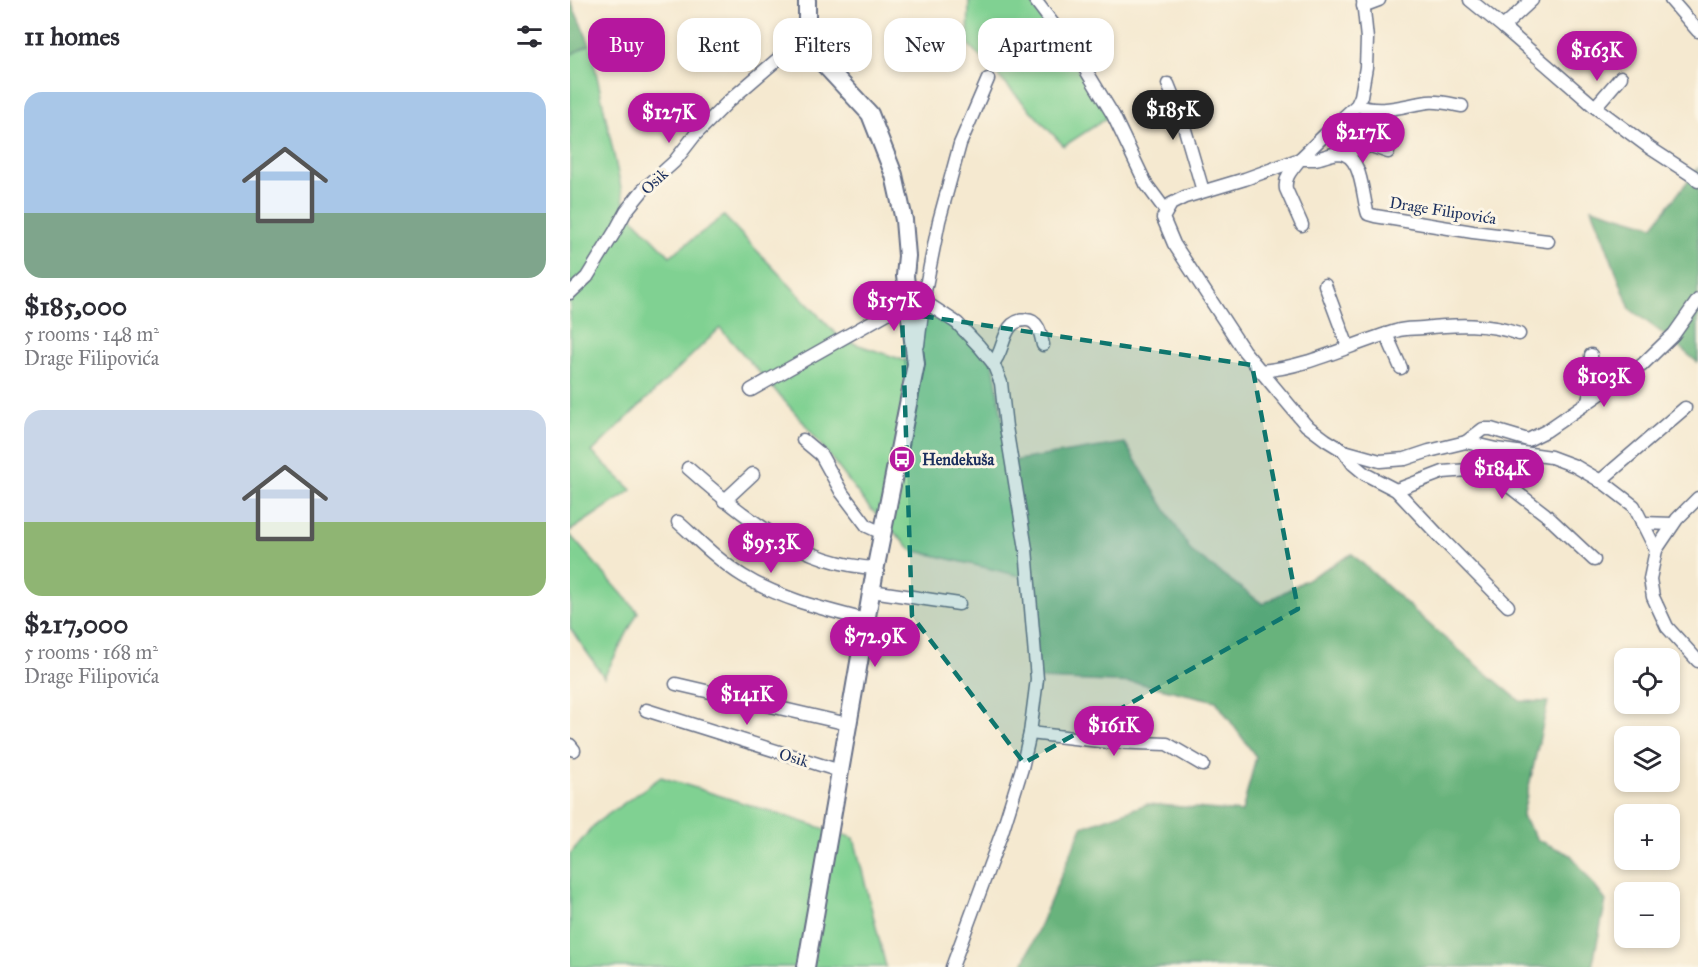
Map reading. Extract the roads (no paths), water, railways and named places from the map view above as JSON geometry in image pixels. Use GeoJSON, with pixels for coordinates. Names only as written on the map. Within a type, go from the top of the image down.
{"type":"FeatureCollection","features":[{"type":"Feature","properties":{"kind":"main road"},"geometry":{"type":"LineString","coordinates":[[807,0],[807,18]]}},
{"type":"Feature","properties":{"kind":"main road"},"geometry":{"type":"LineString","coordinates":[[806,967],[866,620],[916,364],[907,299],[905,276],[907,256],[903,220],[894,175],[870,114],[830,72]]}},
{"type":"Feature","properties":{"kind":"street"},"geometry":{"type":"LineString","coordinates":[[1035,0],[1078,57],[1113,115],[1146,184],[1166,211]]}},
{"type":"Feature","properties":{"kind":"street"},"geometry":{"type":"LineString","coordinates":[[1302,225],[1285,182],[1300,159],[1358,105],[1366,67],[1367,39],[1363,3],[1378,0]]}},
{"type":"Feature","properties":{"kind":"street"},"geometry":{"type":"LineString","coordinates":[[1470,0],[1576,92],[1698,181]]}},
{"type":"Feature","properties":{"kind":"street"},"geometry":{"type":"LineString","coordinates":[[1503,27],[1532,0]]}},
{"type":"Feature","properties":{"kind":"street"},"geometry":{"type":"LineString","coordinates":[[1673,1],[1698,32]]}},
{"type":"Feature","properties":{"kind":"street","name":"Osik"},"geometry":{"type":"LineString","coordinates":[[570,292],[587,277],[626,211],[643,190],[674,162],[695,135],[729,101],[773,63]]}},
{"type":"Feature","properties":{"kind":"street"},"geometry":{"type":"LineString","coordinates":[[1595,107],[1621,77]]}},
{"type":"Feature","properties":{"kind":"street"},"geometry":{"type":"LineString","coordinates":[[916,364],[925,291],[939,221],[960,144],[988,79]]}},
{"type":"Feature","properties":{"kind":"street"},"geometry":{"type":"LineString","coordinates":[[1168,84],[1181,116],[1203,191]]}},
{"type":"Feature","properties":{"kind":"street"},"geometry":{"type":"LineString","coordinates":[[1358,105],[1392,109],[1439,102],[1462,106]]}},
{"type":"Feature","properties":{"kind":"street"},"geometry":{"type":"LineString","coordinates":[[1388,152],[1371,146],[1315,159],[1300,159],[1171,204],[1162,218],[1174,244],[1228,328],[1260,371],[1306,424],[1344,451],[1380,461],[1405,459],[1429,450],[1466,442],[1483,429],[1491,429],[1528,440],[1546,431],[1642,365],[1674,334],[1698,300]]}},
{"type":"Feature","properties":{"kind":"street","name":"Drage Filipovića"},"geometry":{"type":"LineString","coordinates":[[1340,153],[1347,156],[1358,170],[1368,214],[1473,232],[1548,241]]}},
{"type":"Feature","properties":{"kind":"street"},"geometry":{"type":"LineString","coordinates":[[1325,285],[1348,347]]}},
{"type":"Feature","properties":{"kind":"street"},"geometry":{"type":"LineString","coordinates":[[751,390],[907,299],[928,304],[957,323],[993,363],[1001,383],[1026,549],[1037,679],[1030,733],[1022,768],[1002,832],[952,967]]}},
{"type":"Feature","properties":{"kind":"street"},"geometry":{"type":"LineString","coordinates":[[993,363],[998,358],[1007,332],[1016,322],[1026,320],[1034,323],[1040,330],[1043,345]]}},
{"type":"Feature","properties":{"kind":"street"},"geometry":{"type":"LineString","coordinates":[[1260,371],[1276,370],[1317,359],[1399,330],[1450,325],[1500,327],[1519,333]]}},
{"type":"Feature","properties":{"kind":"street"},"geometry":{"type":"LineString","coordinates":[[1386,334],[1401,368]]}},
{"type":"Feature","properties":{"kind":"street"},"geometry":{"type":"LineString","coordinates":[[1588,401],[1592,386],[1591,355]]}},
{"type":"Feature","properties":{"kind":"street"},"geometry":{"type":"LineString","coordinates":[[1600,481],[1685,408]]}},
{"type":"Feature","properties":{"kind":"street"},"geometry":{"type":"LineString","coordinates":[[803,440],[821,455],[842,493],[867,526],[882,533]]}},
{"type":"Feature","properties":{"kind":"street"},"geometry":{"type":"LineString","coordinates":[[1466,442],[1551,457],[1575,466],[1634,506],[1656,550]]}},
{"type":"Feature","properties":{"kind":"street"},"geometry":{"type":"LineString","coordinates":[[1344,451],[1353,464],[1365,474],[1396,490],[1508,606]]}},
{"type":"Feature","properties":{"kind":"street"},"geometry":{"type":"LineString","coordinates":[[688,468],[724,501],[781,540],[821,558],[876,568]]}},
{"type":"Feature","properties":{"kind":"street"},"geometry":{"type":"LineString","coordinates":[[1396,490],[1443,472],[1468,470],[1497,477],[1545,514],[1594,560]]}},
{"type":"Feature","properties":{"kind":"street"},"geometry":{"type":"LineString","coordinates":[[724,501],[753,474]]}},
{"type":"Feature","properties":{"kind":"street"},"geometry":{"type":"LineString","coordinates":[[1698,498],[1673,524],[1656,550],[1650,579],[1653,597],[1667,627],[1698,661]]}},
{"type":"Feature","properties":{"kind":"street"},"geometry":{"type":"LineString","coordinates":[[678,522],[714,555],[743,576],[776,593],[866,620]]}},
{"type":"Feature","properties":{"kind":"street"},"geometry":{"type":"LineString","coordinates":[[1642,523],[1673,524]]}},
{"type":"Feature","properties":{"kind":"street"},"geometry":{"type":"LineString","coordinates":[[872,591],[959,604]]}},
{"type":"Feature","properties":{"kind":"street"},"geometry":{"type":"LineString","coordinates":[[676,684],[848,724]]}},
{"type":"Feature","properties":{"kind":"street","name":"Osik"},"geometry":{"type":"LineString","coordinates":[[646,710],[840,771]]}},
{"type":"Feature","properties":{"kind":"street"},"geometry":{"type":"LineString","coordinates":[[1030,733],[1108,742],[1167,744],[1203,765]]}},
{"type":"Feature","properties":{"kind":"place","name":"Hendekuša"},"geometry":{"type":"Point","coordinates":[902,459]}}]}
